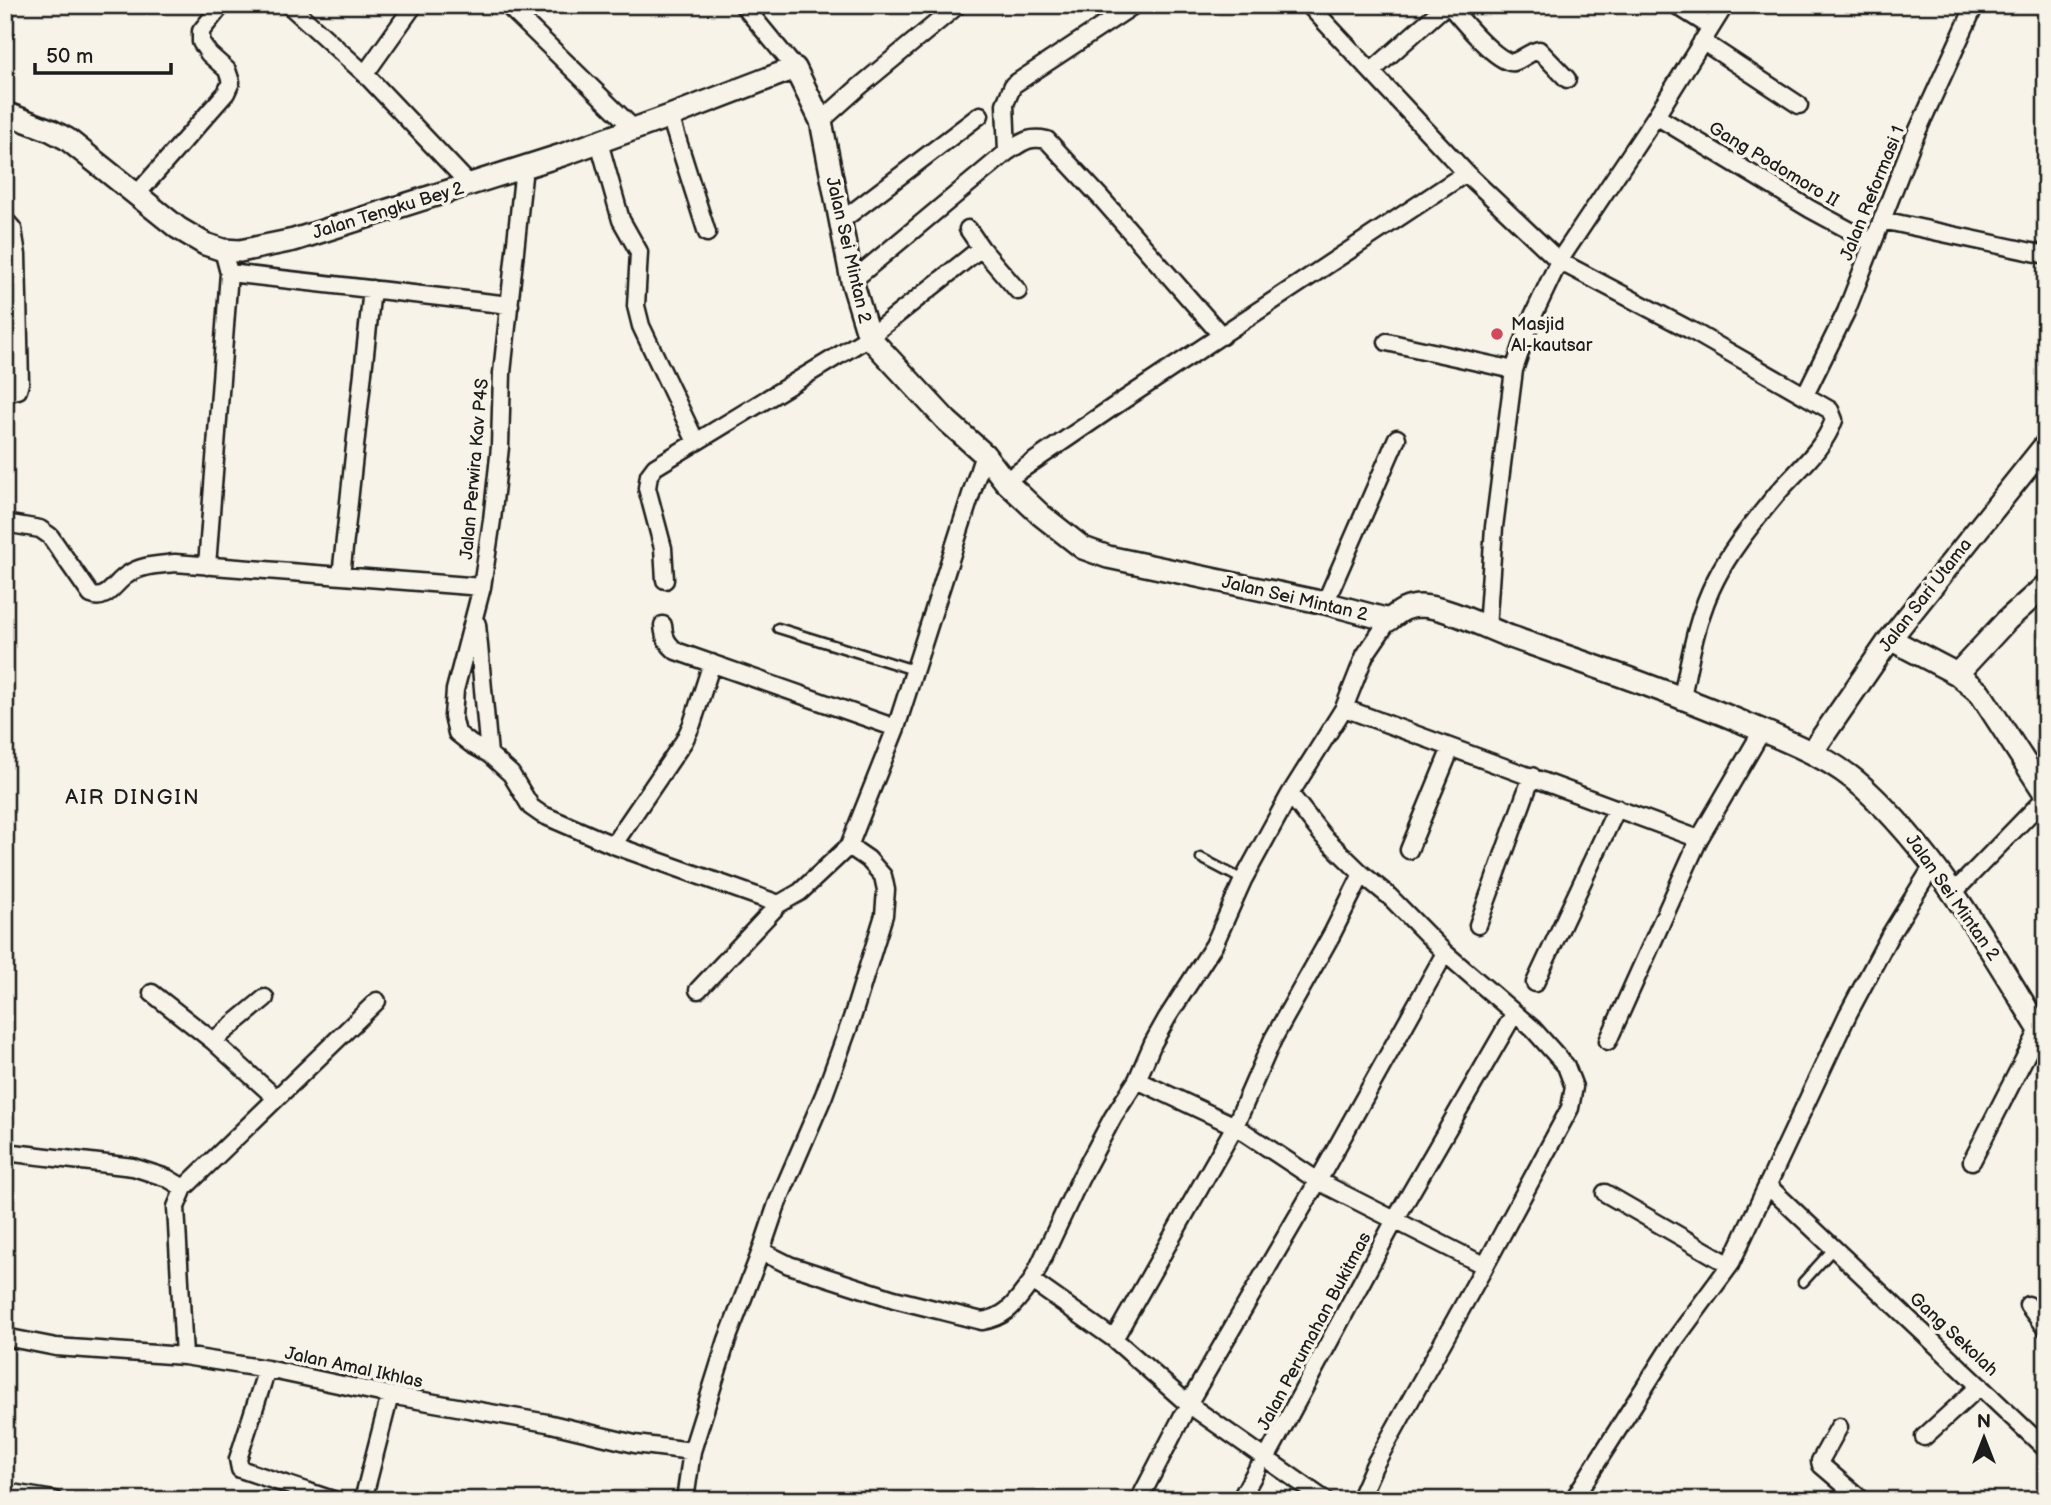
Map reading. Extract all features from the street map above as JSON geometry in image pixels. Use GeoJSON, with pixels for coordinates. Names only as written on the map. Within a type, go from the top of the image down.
{"type":"FeatureCollection","features":[{"type":"Feature","properties":{"kind":"street"},"geometry":{"type":"LineString","coordinates":[[137,194],[226,93],[231,82],[227,70],[209,54],[201,42],[201,31],[222,5]]}},
{"type":"Feature","properties":{"kind":"street"},"geometry":{"type":"LineString","coordinates":[[289,5],[365,74],[470,185]]}},
{"type":"Feature","properties":{"kind":"street"},"geometry":{"type":"LineString","coordinates":[[365,74],[414,5]]}},
{"type":"Feature","properties":{"kind":"street"},"geometry":{"type":"LineString","coordinates":[[507,5],[634,129]]}},
{"type":"Feature","properties":{"kind":"street"},"geometry":{"type":"LineString","coordinates":[[743,5],[795,68]]}},
{"type":"Feature","properties":{"kind":"street"},"geometry":{"type":"LineString","coordinates":[[821,121],[958,5]]}},
{"type":"Feature","properties":{"kind":"street"},"geometry":{"type":"LineString","coordinates":[[1007,152],[1006,104],[1013,85],[1133,5]]}},
{"type":"Feature","properties":{"kind":"street"},"geometry":{"type":"LineString","coordinates":[[1308,5],[1466,173],[1559,261],[1694,331],[1830,410],[1834,420],[1822,444],[1742,537],[1716,579],[1700,616],[1682,697]]}},
{"type":"Feature","properties":{"kind":"street"},"geometry":{"type":"LineString","coordinates":[[1371,71],[1447,5],[1505,61],[1514,62],[1532,51],[1539,50],[1567,79]]}},
{"type":"Feature","properties":{"kind":"street"},"geometry":{"type":"LineString","coordinates":[[1676,5],[1706,34],[1799,105]]}},
{"type":"Feature","properties":{"kind":"street"},"geometry":{"type":"LineString","coordinates":[[1487,629],[1494,527],[1514,370],[1531,320],[1559,261],[1656,116],[1725,5]]}},
{"type":"Feature","properties":{"kind":"street","name":"Jalan Reformasi 1"},"geometry":{"type":"LineString","coordinates":[[1805,395],[1846,312],[1912,143],[1975,5]]}},
{"type":"Feature","properties":{"kind":"street","name":"Jalan Tengku Bey 2"},"geometry":{"type":"LineString","coordinates":[[5,113],[67,139],[178,228],[205,244],[223,250],[240,251],[263,248],[470,185],[598,142],[795,68]]}},
{"type":"Feature","properties":{"kind":"street","name":"Jalan Sei Mintan 2"},"geometry":{"type":"LineString","coordinates":[[795,68],[821,121],[852,281],[869,337],[947,421],[984,454],[1006,481],[1083,548],[1108,557],[1325,603],[1389,620],[1404,607],[1423,606],[1443,610],[1487,629],[1682,697],[1812,752],[1862,785],[1900,822],[1934,864],[2000,963],[2042,1035]]}},
{"type":"Feature","properties":{"kind":"street"},"geometry":{"type":"LineString","coordinates":[[841,221],[981,115]]}},
{"type":"Feature","properties":{"kind":"street"},"geometry":{"type":"LineString","coordinates":[[670,116],[707,233]]}},
{"type":"Feature","properties":{"kind":"street","name":"Gang Podomoro II"},"geometry":{"type":"LineString","coordinates":[[1656,116],[1873,243]]}},
{"type":"Feature","properties":{"kind":"street"},"geometry":{"type":"LineString","coordinates":[[852,281],[1007,152],[1034,137],[1047,140],[1222,336]]}},
{"type":"Feature","properties":{"kind":"street"},"geometry":{"type":"LineString","coordinates":[[598,142],[621,220],[639,252],[636,306],[641,326],[696,442]]}},
{"type":"Feature","properties":{"kind":"street","name":"Jalan Perwira Kav P4S"},"geometry":{"type":"LineString","coordinates":[[524,167],[502,373],[499,447],[482,587],[455,690],[453,716],[457,733],[489,754],[511,774],[531,807],[541,814],[614,845],[779,904]]}},
{"type":"Feature","properties":{"kind":"street"},"geometry":{"type":"LineString","coordinates":[[1006,481],[1466,173]]}},
{"type":"Feature","properties":{"kind":"street"},"geometry":{"type":"LineString","coordinates":[[5,220],[13,229],[17,255],[12,305],[20,383],[18,390],[5,393]]}},
{"type":"Feature","properties":{"kind":"street"},"geometry":{"type":"LineString","coordinates":[[1882,220],[2046,254]]}},
{"type":"Feature","properties":{"kind":"street"},"geometry":{"type":"LineString","coordinates":[[968,229],[1018,292]]}},
{"type":"Feature","properties":{"kind":"street"},"geometry":{"type":"LineString","coordinates":[[665,580],[663,548],[647,488],[649,475],[655,467],[869,337],[981,248]]}},
{"type":"Feature","properties":{"kind":"street"},"geometry":{"type":"LineString","coordinates":[[207,566],[229,273],[223,250]]}},
{"type":"Feature","properties":{"kind":"street"},"geometry":{"type":"LineString","coordinates":[[229,273],[510,305]]}},
{"type":"Feature","properties":{"kind":"street"},"geometry":{"type":"LineString","coordinates":[[341,576],[372,289]]}},
{"type":"Feature","properties":{"kind":"street"},"geometry":{"type":"LineString","coordinates":[[1387,342],[1514,370]]}},
{"type":"Feature","properties":{"kind":"street"},"geometry":{"type":"LineString","coordinates":[[1325,603],[1397,438]]}},
{"type":"Feature","properties":{"kind":"street","name":"Jalan Sari Utama"},"geometry":{"type":"LineString","coordinates":[[1812,752],[1890,639],[2046,444]]}},
{"type":"Feature","properties":{"kind":"street"},"geometry":{"type":"LineString","coordinates":[[698,990],[779,904],[800,891],[849,846],[896,728],[984,454]]}},
{"type":"Feature","properties":{"kind":"street"},"geometry":{"type":"LineString","coordinates":[[5,523],[40,529],[50,536],[91,595],[97,598],[104,596],[126,575],[147,566],[175,564],[482,587]]}},
{"type":"Feature","properties":{"kind":"street"},"geometry":{"type":"LineString","coordinates":[[1957,674],[2007,621],[2046,585]]}},
{"type":"Feature","properties":{"kind":"street"},"geometry":{"type":"LineString","coordinates":[[476,612],[489,754]]}},
{"type":"Feature","properties":{"kind":"street"},"geometry":{"type":"LineString","coordinates":[[761,1251],[789,1265],[894,1298],[982,1321],[997,1319],[1006,1313],[1032,1281],[1080,1179],[1113,1117],[1137,1080],[1167,1018],[1214,945],[1243,880],[1290,794],[1344,708],[1365,655],[1389,620]]}},
{"type":"Feature","properties":{"kind":"street"},"geometry":{"type":"LineString","coordinates":[[663,625],[668,645],[676,651],[896,728]]}},
{"type":"Feature","properties":{"kind":"street"},"geometry":{"type":"LineString","coordinates":[[1890,639],[1957,674],[1980,693],[2046,796],[1953,893]]}},
{"type":"Feature","properties":{"kind":"street"},"geometry":{"type":"LineString","coordinates":[[614,845],[684,741],[712,663]]}},
{"type":"Feature","properties":{"kind":"street"},"geometry":{"type":"LineString","coordinates":[[1344,708],[1699,839]]}},
{"type":"Feature","properties":{"kind":"street"},"geometry":{"type":"LineString","coordinates":[[1608,1041],[1699,839],[1762,731]]}},
{"type":"Feature","properties":{"kind":"street"},"geometry":{"type":"LineString","coordinates":[[1409,850],[1451,748]]}},
{"type":"Feature","properties":{"kind":"street"},"geometry":{"type":"LineString","coordinates":[[1478,925],[1532,776]]}},
{"type":"Feature","properties":{"kind":"street"},"geometry":{"type":"LineString","coordinates":[[1290,794],[1323,836],[1362,874],[1389,896],[1445,953],[1533,1029],[1566,1066],[1574,1087],[1570,1108],[1379,1456],[1359,1500]]}},
{"type":"Feature","properties":{"kind":"street"},"geometry":{"type":"LineString","coordinates":[[1535,983],[1617,808]]}},
{"type":"Feature","properties":{"kind":"street"},"geometry":{"type":"LineString","coordinates":[[685,1500],[692,1451],[727,1340],[777,1203],[824,1096],[884,915],[886,890],[883,876],[868,859],[849,846]]}},
{"type":"Feature","properties":{"kind":"street"},"geometry":{"type":"LineString","coordinates":[[1573,1500],[1674,1341],[1730,1265],[1848,1013],[1890,935],[1934,864]]}},
{"type":"Feature","properties":{"kind":"street"},"geometry":{"type":"LineString","coordinates":[[1114,1339],[1235,1125],[1273,1039],[1338,923],[1362,874]]}},
{"type":"Feature","properties":{"kind":"street"},"geometry":{"type":"LineString","coordinates":[[1139,1500],[1186,1409],[1318,1181],[1445,953]]}},
{"type":"Feature","properties":{"kind":"street"},"geometry":{"type":"LineString","coordinates":[[152,993],[213,1041],[276,1098]]}},
{"type":"Feature","properties":{"kind":"street"},"geometry":{"type":"LineString","coordinates":[[213,1041],[265,998]]}},
{"type":"Feature","properties":{"kind":"street"},"geometry":{"type":"LineString","coordinates":[[184,1356],[176,1207],[184,1188],[377,1001]]}},
{"type":"Feature","properties":{"kind":"street","name":"Jalan Perumahan Bukitmas"},"geometry":{"type":"LineString","coordinates":[[1240,1500],[1395,1220],[1514,1013]]}},
{"type":"Feature","properties":{"kind":"street"},"geometry":{"type":"LineString","coordinates":[[1972,1161],[2042,1035]]}},
{"type":"Feature","properties":{"kind":"street","name":"Jalan Perumahan Bukitmas"},"geometry":{"type":"LineString","coordinates":[[1137,1080],[1235,1125],[1318,1181],[1485,1266]]}},
{"type":"Feature","properties":{"kind":"street"},"geometry":{"type":"LineString","coordinates":[[5,1152],[133,1167],[167,1178],[184,1188]]}},
{"type":"Feature","properties":{"kind":"street","name":"Gang Sekolah"},"geometry":{"type":"LineString","coordinates":[[1767,1185],[2046,1449]]}},
{"type":"Feature","properties":{"kind":"street"},"geometry":{"type":"LineString","coordinates":[[1605,1193],[1730,1265]]}},
{"type":"Feature","properties":{"kind":"street"},"geometry":{"type":"LineString","coordinates":[[1032,1281],[1114,1339],[1186,1409],[1262,1464],[1325,1500]]}},
{"type":"Feature","properties":{"kind":"street"},"geometry":{"type":"LineString","coordinates":[[2028,1306],[2046,1329]]}},
{"type":"Feature","properties":{"kind":"street","name":"Jalan Amal Ikhlas"},"geometry":{"type":"LineString","coordinates":[[5,1337],[56,1347],[184,1356],[267,1369],[390,1395],[548,1423],[635,1444],[692,1451]]}},
{"type":"Feature","properties":{"kind":"street"},"geometry":{"type":"LineString","coordinates":[[267,1369],[238,1459],[240,1469],[333,1500]]}},
{"type":"Feature","properties":{"kind":"street"},"geometry":{"type":"LineString","coordinates":[[1924,1437],[1980,1386]]}},
{"type":"Feature","properties":{"kind":"street"},"geometry":{"type":"LineString","coordinates":[[363,1500],[390,1395]]}},
{"type":"Feature","properties":{"kind":"street"},"geometry":{"type":"LineString","coordinates":[[1839,1427],[1821,1458],[1821,1465],[1862,1500]]}},
{"type":"Feature","properties":{"kind":"street"},"geometry":{"type":"LineString","coordinates":[[5,1495],[12,1493],[54,1500]]}},
{"type":"Feature","properties":{"kind":"lane"},"geometry":{"type":"LineString","coordinates":[[778,628],[914,670]]}},
{"type":"Feature","properties":{"kind":"lane"},"geometry":{"type":"LineString","coordinates":[[1201,858],[1243,880]]}},
{"type":"Feature","properties":{"kind":"lane"},"geometry":{"type":"LineString","coordinates":[[1803,1282],[1834,1248]]}},
{"type":"Feature","properties":{"kind":"place","name":"Masjid Al-kautsar"},"geometry":{"type":"Point","coordinates":[1497,334]}},
{"type":"Feature","properties":{"kind":"district","name":"AIR DINGIN"},"geometry":{"type":"Point","coordinates":[133,797]}}]}
